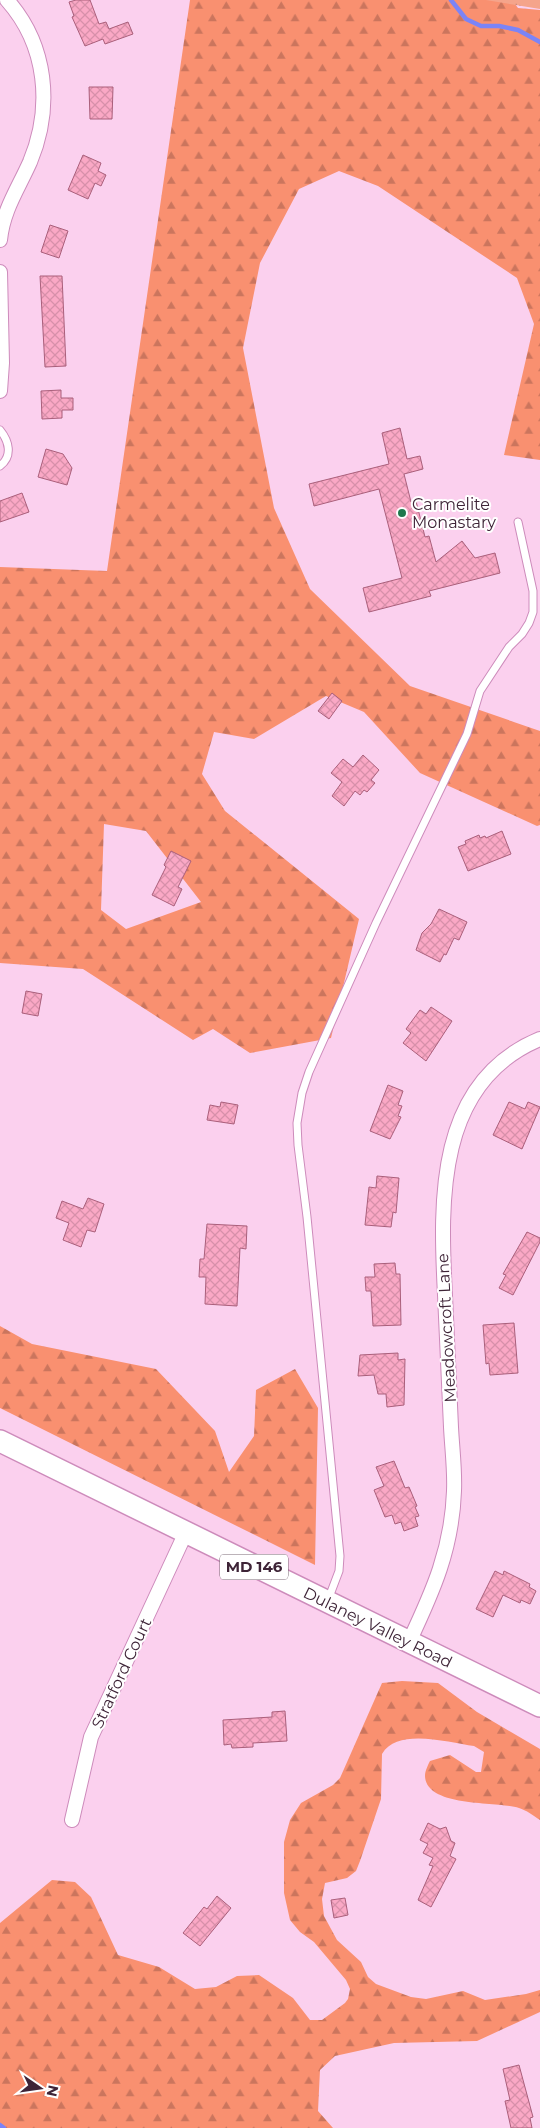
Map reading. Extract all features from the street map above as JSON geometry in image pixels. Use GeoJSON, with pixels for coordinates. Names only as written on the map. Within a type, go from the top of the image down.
{"type":"FeatureCollection","features":[{"type":"Feature","properties":{"kind":"main road","name":"Dulaney Valley Road"},"geometry":{"type":"LineString","coordinates":[[0,1441],[540,1706]]}},
{"type":"Feature","properties":{"kind":"street"},"geometry":{"type":"LineString","coordinates":[[0,240],[1,224],[9,203],[40,137],[44,111],[38,56],[30,33],[7,0]]}},
{"type":"Feature","properties":{"kind":"street"},"geometry":{"type":"LineString","coordinates":[[0,272],[2,363],[0,391]]}},
{"type":"Feature","properties":{"kind":"street","name":"Meadowcroft Lane"},"geometry":{"type":"LineString","coordinates":[[409,1642],[436,1584],[446,1556],[454,1490],[442,1242],[446,1171],[459,1122],[474,1092],[489,1072],[510,1055],[538,1043]]}},
{"type":"Feature","properties":{"kind":"street","name":"Stratford Court"},"geometry":{"type":"LineString","coordinates":[[72,1820],[91,1736],[186,1532]]}},
{"type":"Feature","properties":{"kind":"lane"},"geometry":{"type":"LineString","coordinates":[[0,430],[8,442],[9,451],[7,459],[0,466]]}},
{"type":"Feature","properties":{"kind":"lane"},"geometry":{"type":"LineString","coordinates":[[327,1603],[339,1572],[340,1556],[307,1217],[298,1145],[297,1123],[302,1093],[309,1072],[376,923],[468,734],[480,691],[509,647],[522,634],[529,623],[533,612],[533,591],[518,522]]}},
{"type":"Feature","properties":{"kind":"green space"},"geometry":{"type":"Polygon","coordinates":[[[190,0],[512,0],[518,8],[540,10],[540,460],[504,455],[534,324],[517,278],[378,186],[339,171],[299,189],[260,263],[243,348],[274,508],[310,589],[410,686],[540,731],[540,825],[537,826],[420,773],[364,712],[326,696],[254,739],[214,732],[202,774],[225,811],[359,919],[331,1038],[250,1053],[213,1029],[193,1040],[83,969],[0,963],[0,567],[107,571],[190,0]],[[104,824],[101,910],[126,929],[201,902],[146,831],[104,824]]]}},
{"type":"Feature","properties":{"kind":"green space"},"geometry":{"type":"Polygon","coordinates":[[[486,0],[540,0],[540,9],[486,0]]]}},
{"type":"Feature","properties":{"kind":"green space"},"geometry":{"type":"Polygon","coordinates":[[[0,1326],[32,1344],[156,1369],[215,1431],[229,1472],[254,1436],[256,1390],[295,1369],[318,1408],[315,1565],[0,1408],[0,1326]]]}},
{"type":"Feature","properties":{"kind":"green space"},"geometry":{"type":"Polygon","coordinates":[[[402,1681],[438,1683],[477,1712],[540,1749],[540,1820],[519,1808],[450,1798],[437,1794],[428,1786],[425,1776],[430,1761],[450,1755],[476,1772],[481,1772],[484,1752],[474,1746],[425,1739],[400,1741],[390,1746],[382,1754],[381,1799],[356,1871],[347,1878],[325,1883],[322,1899],[324,1916],[337,1940],[361,1962],[368,1977],[376,1984],[411,1997],[426,1999],[463,1991],[485,2000],[540,1990],[540,2012],[477,2041],[394,2043],[335,2056],[320,2070],[318,2111],[333,2128],[0,2128],[0,1923],[52,1880],[75,1882],[91,1897],[118,1955],[159,1967],[195,1989],[216,1987],[237,1976],[259,1975],[293,1998],[310,2020],[322,2020],[345,2003],[350,1989],[346,1980],[314,1942],[300,1932],[290,1920],[284,1893],[284,1842],[290,1820],[301,1803],[333,1785],[340,1778],[382,1683],[402,1681]]]}},
{"type":"Feature","properties":{"kind":"building"},"geometry":{"type":"Polygon","coordinates":[[[90,0],[99,24],[106,22],[109,29],[128,22],[133,34],[105,44],[103,39],[85,46],[72,17],[74,16],[69,2],[90,0]]]}},
{"type":"Feature","properties":{"kind":"building"},"geometry":{"type":"Polygon","coordinates":[[[89,87],[113,87],[112,119],[90,119],[89,87]]]}},
{"type":"Feature","properties":{"kind":"building"},"geometry":{"type":"Polygon","coordinates":[[[83,155],[101,163],[98,171],[106,175],[101,186],[95,183],[88,199],[68,190],[83,155]]]}},
{"type":"Feature","properties":{"kind":"building"},"geometry":{"type":"Polygon","coordinates":[[[50,225],[68,231],[59,258],[41,252],[50,225]]]}},
{"type":"Feature","properties":{"kind":"building"},"geometry":{"type":"Polygon","coordinates":[[[40,276],[62,276],[66,366],[45,367],[40,276]]]}},
{"type":"Feature","properties":{"kind":"building"},"geometry":{"type":"Polygon","coordinates":[[[61,390],[61,398],[73,398],[73,410],[62,410],[62,418],[42,419],[41,391],[61,390]]]}},
{"type":"Feature","properties":{"kind":"building","name":"Carmelite Monastary"},"geometry":{"type":"Polygon","coordinates":[[[400,428],[407,459],[420,456],[423,469],[404,474],[411,502],[416,501],[425,537],[429,536],[436,562],[462,541],[475,558],[495,553],[500,573],[429,591],[431,596],[369,612],[363,588],[402,578],[379,489],[314,506],[309,484],[389,464],[382,433],[400,428]]]}},
{"type":"Feature","properties":{"kind":"building"},"geometry":{"type":"Polygon","coordinates":[[[46,449],[63,454],[72,468],[67,485],[38,477],[46,449]]]}},
{"type":"Feature","properties":{"kind":"building"},"geometry":{"type":"Polygon","coordinates":[[[22,493],[29,512],[0,522],[0,501],[22,493]]]}},
{"type":"Feature","properties":{"kind":"building"},"geometry":{"type":"Polygon","coordinates":[[[332,693],[342,701],[329,719],[318,711],[332,693]]]}},
{"type":"Feature","properties":{"kind":"building"},"geometry":{"type":"Polygon","coordinates":[[[363,755],[379,770],[371,780],[375,783],[367,792],[364,790],[360,795],[355,791],[344,806],[332,796],[342,782],[331,773],[343,759],[353,767],[363,755]]]}},
{"type":"Feature","properties":{"kind":"building"},"geometry":{"type":"Polygon","coordinates":[[[502,831],[511,854],[468,871],[458,847],[466,844],[465,841],[479,835],[480,838],[485,836],[486,838],[502,831]]]}},
{"type":"Feature","properties":{"kind":"building"},"geometry":{"type":"Polygon","coordinates":[[[171,851],[191,861],[178,887],[182,889],[174,906],[152,895],[166,867],[164,865],[171,851]]]}},
{"type":"Feature","properties":{"kind":"building"},"geometry":{"type":"Polygon","coordinates":[[[439,909],[467,922],[459,940],[454,938],[446,955],[444,954],[440,962],[416,950],[422,933],[431,924],[439,909]]]}},
{"type":"Feature","properties":{"kind":"building"},"geometry":{"type":"Polygon","coordinates":[[[26,991],[42,994],[38,1016],[22,1013],[26,991]]]}},
{"type":"Feature","properties":{"kind":"building"},"geometry":{"type":"Polygon","coordinates":[[[431,1007],[452,1021],[426,1061],[403,1043],[411,1033],[406,1029],[420,1010],[426,1014],[431,1007]]]}},
{"type":"Feature","properties":{"kind":"building"},"geometry":{"type":"Polygon","coordinates":[[[388,1085],[403,1091],[398,1105],[402,1106],[398,1116],[401,1117],[390,1139],[370,1131],[388,1085]]]}},
{"type":"Feature","properties":{"kind":"building"},"geometry":{"type":"Polygon","coordinates":[[[221,1102],[238,1105],[234,1124],[207,1120],[210,1105],[220,1107],[221,1102]]]}},
{"type":"Feature","properties":{"kind":"building"},"geometry":{"type":"Polygon","coordinates":[[[509,1102],[525,1109],[528,1102],[540,1107],[522,1149],[493,1135],[509,1102]]]}},
{"type":"Feature","properties":{"kind":"building"},"geometry":{"type":"Polygon","coordinates":[[[377,1176],[399,1178],[396,1213],[393,1212],[391,1227],[365,1225],[369,1187],[376,1188],[377,1176]]]}},
{"type":"Feature","properties":{"kind":"building"},"geometry":{"type":"Polygon","coordinates":[[[88,1198],[104,1204],[95,1232],[87,1230],[81,1247],[63,1240],[69,1223],[56,1218],[62,1201],[83,1209],[88,1198]]]}},
{"type":"Feature","properties":{"kind":"building"},"geometry":{"type":"Polygon","coordinates":[[[207,1224],[247,1226],[246,1249],[240,1248],[237,1306],[205,1304],[206,1277],[199,1277],[200,1259],[204,1259],[207,1224]]]}},
{"type":"Feature","properties":{"kind":"building"},"geometry":{"type":"Polygon","coordinates":[[[527,1232],[540,1238],[540,1242],[513,1295],[499,1288],[506,1275],[503,1274],[527,1232]]]}},
{"type":"Feature","properties":{"kind":"building"},"geometry":{"type":"Polygon","coordinates":[[[395,1263],[396,1274],[400,1274],[401,1325],[373,1326],[371,1291],[366,1291],[365,1277],[375,1277],[374,1264],[395,1263]]]}},
{"type":"Feature","properties":{"kind":"building"},"geometry":{"type":"Polygon","coordinates":[[[514,1323],[518,1373],[490,1375],[489,1363],[486,1364],[483,1325],[514,1323]]]}},
{"type":"Feature","properties":{"kind":"building"},"geometry":{"type":"Polygon","coordinates":[[[398,1353],[398,1360],[405,1359],[404,1405],[387,1407],[386,1394],[378,1394],[374,1375],[358,1376],[360,1355],[398,1353]]]}},
{"type":"Feature","properties":{"kind":"building"},"geometry":{"type":"Polygon","coordinates":[[[394,1461],[405,1488],[409,1487],[419,1516],[415,1517],[418,1526],[404,1531],[401,1522],[395,1524],[392,1515],[385,1517],[374,1490],[384,1486],[376,1467],[394,1461]]]}},
{"type":"Feature","properties":{"kind":"building"},"geometry":{"type":"Polygon","coordinates":[[[495,1571],[503,1575],[504,1571],[530,1584],[529,1587],[536,1591],[530,1604],[521,1600],[520,1603],[503,1595],[493,1617],[476,1609],[495,1571]]]}},
{"type":"Feature","properties":{"kind":"building"},"geometry":{"type":"Polygon","coordinates":[[[285,1711],[287,1741],[253,1743],[253,1747],[232,1748],[231,1744],[224,1745],[223,1720],[272,1717],[272,1712],[285,1711]]]}},
{"type":"Feature","properties":{"kind":"building"},"geometry":{"type":"Polygon","coordinates":[[[428,1823],[440,1829],[446,1827],[451,1841],[455,1843],[450,1856],[456,1859],[431,1907],[418,1900],[433,1866],[429,1865],[433,1858],[423,1853],[428,1844],[420,1840],[428,1823]]]}},
{"type":"Feature","properties":{"kind":"building"},"geometry":{"type":"Polygon","coordinates":[[[217,1896],[231,1908],[200,1946],[183,1933],[204,1907],[207,1909],[217,1896]]]}},
{"type":"Feature","properties":{"kind":"building"},"geometry":{"type":"Polygon","coordinates":[[[345,1898],[348,1915],[334,1918],[331,1900],[345,1898]]]}},
{"type":"Feature","properties":{"kind":"building"},"geometry":{"type":"Polygon","coordinates":[[[519,2065],[533,2117],[530,2118],[532,2128],[511,2128],[505,2101],[510,2100],[503,2069],[519,2065]]]}},
{"type":"Feature","properties":{"kind":"waterway"},"geometry":{"type":"LineString","coordinates":[[451,0],[466,19],[481,26],[499,26],[518,30],[540,42]]}},
{"type":"Feature","properties":{"kind":"waterway"},"geometry":{"type":"LineString","coordinates":[[0,2125],[4,2128]]}},
{"type":"Feature","properties":{"kind":"place","name":"Carmelite Monastary"},"geometry":{"type":"Point","coordinates":[402,513]}}]}
